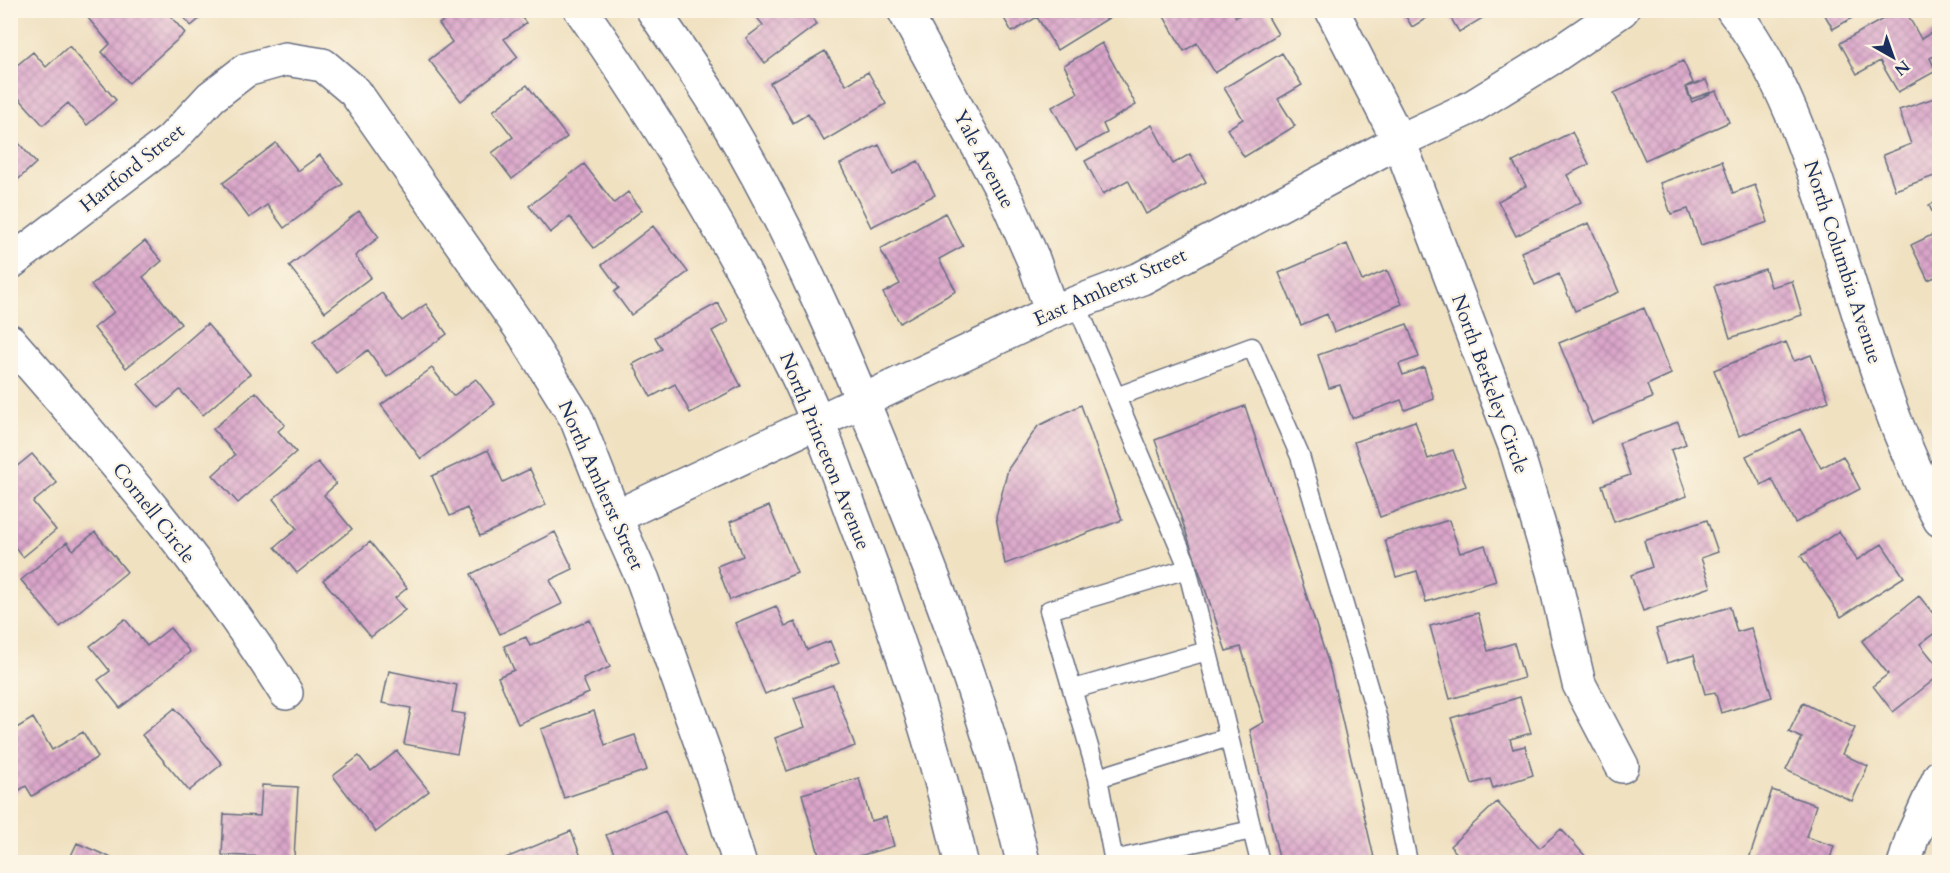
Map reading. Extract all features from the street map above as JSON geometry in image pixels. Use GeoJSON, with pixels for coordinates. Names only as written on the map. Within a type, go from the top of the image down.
{"type":"FeatureCollection","features":[{"type":"Feature","properties":{"kind":"street","name":"North Princeton Avenue"},"geometry":{"type":"LineString","coordinates":[[581,10],[672,145],[796,373],[817,421],[910,672],[961,862]]}},
{"type":"Feature","properties":{"kind":"street"},"geometry":{"type":"LineString","coordinates":[[653,10],[728,122],[779,217],[864,402],[934,578],[978,701],[1023,862]]}},
{"type":"Feature","properties":{"kind":"street","name":"Yale Avenue"},"geometry":{"type":"LineString","coordinates":[[903,10],[1006,198],[1033,259],[1064,308]]}},
{"type":"Feature","properties":{"kind":"street","name":"North Berkeley Circle"},"geometry":{"type":"LineString","coordinates":[[1332,10],[1399,141],[1515,446],[1553,572],[1579,684],[1622,766]]}},
{"type":"Feature","properties":{"kind":"street","name":"East Amherst Street"},"geometry":{"type":"LineString","coordinates":[[615,517],[1064,308],[1142,278],[1399,141],[1472,107],[1550,59],[1622,10]]}},
{"type":"Feature","properties":{"kind":"street","name":"North Columbia Avenue"},"geometry":{"type":"LineString","coordinates":[[1733,10],[1752,35],[1789,106],[1813,168],[1899,436],[1940,520]]}},
{"type":"Feature","properties":{"kind":"street","name":"Hartford Street"},"geometry":{"type":"LineString","coordinates":[[10,263],[171,141],[211,97],[246,70],[285,59]]}},
{"type":"Feature","properties":{"kind":"street","name":"North Amherst Street"},"geometry":{"type":"LineString","coordinates":[[285,59],[323,65],[356,92],[521,329],[576,418],[643,580],[711,771],[739,862]]}},
{"type":"Feature","properties":{"kind":"street","name":"Cornell Circle"},"geometry":{"type":"LineString","coordinates":[[10,341],[100,444],[247,630],[286,693]]}},
{"type":"Feature","properties":{"kind":"street"},"geometry":{"type":"LineString","coordinates":[[1905,862],[1912,838],[1940,776]]}},
{"type":"Feature","properties":{"kind":"lane"},"geometry":{"type":"LineString","coordinates":[[1064,308],[1116,397],[1187,569],[1260,862]]}},
{"type":"Feature","properties":{"kind":"lane"},"geometry":{"type":"LineString","coordinates":[[1116,397],[1252,347],[1304,467],[1378,720],[1408,862]]}},
{"type":"Feature","properties":{"kind":"lane"},"geometry":{"type":"LineString","coordinates":[[1187,569],[1049,610],[1074,689],[1098,778],[1114,861],[1252,830]]}},
{"type":"Feature","properties":{"kind":"lane"},"geometry":{"type":"LineString","coordinates":[[1074,689],[1207,651]]}},
{"type":"Feature","properties":{"kind":"lane"},"geometry":{"type":"LineString","coordinates":[[1098,778],[1229,737]]}},
{"type":"Feature","properties":{"kind":"building"},"geometry":{"type":"Polygon","coordinates":[[[96,10],[165,10],[185,33],[129,83],[102,52],[110,44],[88,18],[96,10]]]}},
{"type":"Feature","properties":{"kind":"building"},"geometry":{"type":"Polygon","coordinates":[[[178,10],[210,10],[191,26],[178,10]]]}},
{"type":"Feature","properties":{"kind":"building"},"geometry":{"type":"Polygon","coordinates":[[[457,10],[516,10],[526,23],[504,39],[518,57],[461,101],[429,60],[452,42],[439,24],[457,10]]]}},
{"type":"Feature","properties":{"kind":"building"},"geometry":{"type":"Polygon","coordinates":[[[751,10],[807,10],[817,24],[765,63],[746,38],[763,25],[751,10]]]}},
{"type":"Feature","properties":{"kind":"building"},"geometry":{"type":"Polygon","coordinates":[[[999,10],[1108,10],[1112,16],[1057,50],[1037,17],[1012,32],[999,10]]]}},
{"type":"Feature","properties":{"kind":"building"},"geometry":{"type":"Polygon","coordinates":[[[1170,10],[1232,10],[1236,17],[1248,10],[1264,10],[1278,34],[1215,73],[1197,43],[1184,51],[1163,15],[1170,10]]]}},
{"type":"Feature","properties":{"kind":"building"},"geometry":{"type":"Polygon","coordinates":[[[1402,10],[1440,10],[1412,27],[1402,10]]]}},
{"type":"Feature","properties":{"kind":"building"},"geometry":{"type":"Polygon","coordinates":[[[1446,10],[1490,10],[1491,13],[1459,32],[1446,10]]]}},
{"type":"Feature","properties":{"kind":"building"},"geometry":{"type":"Polygon","coordinates":[[[1822,10],[1866,10],[1833,29],[1822,10]]]}},
{"type":"Feature","properties":{"kind":"building"},"geometry":{"type":"Polygon","coordinates":[[[1899,10],[1905,10],[1921,39],[1934,31],[1940,42],[1940,53],[1930,58],[1936,71],[1898,92],[1880,61],[1857,74],[1840,43],[1899,10]]]}},
{"type":"Feature","properties":{"kind":"building"},"geometry":{"type":"Polygon","coordinates":[[[1102,43],[1136,105],[1103,124],[1107,133],[1076,150],[1052,107],[1078,93],[1064,65],[1102,43]]]}},
{"type":"Feature","properties":{"kind":"building"},"geometry":{"type":"Polygon","coordinates":[[[69,46],[116,100],[87,125],[68,103],[43,125],[10,88],[10,71],[33,52],[46,67],[69,46]]]}},
{"type":"Feature","properties":{"kind":"building"},"geometry":{"type":"Polygon","coordinates":[[[825,51],[846,85],[868,72],[886,104],[824,141],[808,114],[793,123],[770,83],[825,51]]]}},
{"type":"Feature","properties":{"kind":"building"},"geometry":{"type":"Polygon","coordinates":[[[1282,53],[1302,85],[1278,99],[1295,126],[1244,157],[1227,129],[1243,119],[1224,88],[1282,53]]]}},
{"type":"Feature","properties":{"kind":"building"},"geometry":{"type":"Polygon","coordinates":[[[1683,61],[1693,83],[1685,87],[1692,102],[1716,91],[1729,122],[1645,160],[1614,93],[1683,61]]]}},
{"type":"Feature","properties":{"kind":"building"},"geometry":{"type":"Polygon","coordinates":[[[1706,80],[1711,92],[1691,99],[1687,87],[1706,80]]]}},
{"type":"Feature","properties":{"kind":"building"},"geometry":{"type":"Polygon","coordinates":[[[527,85],[567,137],[512,179],[492,153],[513,137],[493,111],[527,85]]]}},
{"type":"Feature","properties":{"kind":"building"},"geometry":{"type":"Polygon","coordinates":[[[1940,96],[1940,174],[1895,190],[1883,155],[1911,144],[1899,110],[1940,96]]]}},
{"type":"Feature","properties":{"kind":"building"},"geometry":{"type":"Polygon","coordinates":[[[1152,125],[1173,164],[1190,154],[1206,182],[1146,214],[1128,180],[1103,194],[1085,161],[1152,125]]]}},
{"type":"Feature","properties":{"kind":"building"},"geometry":{"type":"Polygon","coordinates":[[[1572,132],[1589,164],[1567,175],[1581,202],[1516,236],[1498,201],[1526,186],[1513,162],[1572,132]]]}},
{"type":"Feature","properties":{"kind":"building"},"geometry":{"type":"Polygon","coordinates":[[[10,133],[36,163],[12,185],[10,184],[10,133]]]}},
{"type":"Feature","properties":{"kind":"building"},"geometry":{"type":"Polygon","coordinates":[[[276,143],[298,171],[320,155],[343,184],[284,228],[267,205],[249,218],[223,183],[276,143]]]}},
{"type":"Feature","properties":{"kind":"building"},"geometry":{"type":"Polygon","coordinates":[[[879,145],[893,174],[918,161],[935,195],[871,227],[840,164],[879,145]]]}},
{"type":"Feature","properties":{"kind":"building"},"geometry":{"type":"Polygon","coordinates":[[[1722,161],[1733,193],[1755,185],[1768,222],[1701,246],[1688,209],[1671,214],[1660,183],[1722,161]]]}},
{"type":"Feature","properties":{"kind":"building"},"geometry":{"type":"Polygon","coordinates":[[[584,164],[614,203],[628,192],[642,210],[594,248],[570,217],[550,233],[529,206],[584,164]]]}},
{"type":"Feature","properties":{"kind":"building"},"geometry":{"type":"Polygon","coordinates":[[[1940,200],[1940,229],[1929,205],[1940,200]]]}},
{"type":"Feature","properties":{"kind":"building"},"geometry":{"type":"Polygon","coordinates":[[[359,211],[379,237],[355,256],[371,277],[325,312],[289,266],[359,211]]]}},
{"type":"Feature","properties":{"kind":"building"},"geometry":{"type":"Polygon","coordinates":[[[945,213],[963,246],[939,259],[956,291],[900,323],[883,293],[900,284],[880,249],[945,213]]]}},
{"type":"Feature","properties":{"kind":"building"},"geometry":{"type":"Polygon","coordinates":[[[1589,223],[1619,292],[1575,311],[1559,274],[1535,285],[1521,252],[1589,223]]]}},
{"type":"Feature","properties":{"kind":"building"},"geometry":{"type":"Polygon","coordinates":[[[653,226],[688,272],[631,315],[614,292],[619,288],[602,265],[653,226]]]}},
{"type":"Feature","properties":{"kind":"building"},"geometry":{"type":"Polygon","coordinates":[[[1940,231],[1940,275],[1928,280],[1911,245],[1940,231]]]}},
{"type":"Feature","properties":{"kind":"building"},"geometry":{"type":"Polygon","coordinates":[[[145,241],[162,261],[143,277],[181,324],[126,368],[94,328],[114,312],[91,285],[145,241]]]}},
{"type":"Feature","properties":{"kind":"building"},"geometry":{"type":"Polygon","coordinates":[[[1347,244],[1362,281],[1387,270],[1402,304],[1334,332],[1327,314],[1301,325],[1279,273],[1347,244]]]}},
{"type":"Feature","properties":{"kind":"building"},"geometry":{"type":"Polygon","coordinates":[[[1765,269],[1771,287],[1792,281],[1802,315],[1730,338],[1714,286],[1765,269]]]}},
{"type":"Feature","properties":{"kind":"building"},"geometry":{"type":"Polygon","coordinates":[[[382,293],[402,321],[426,304],[447,334],[387,377],[368,350],[336,373],[313,342],[382,293]]]}},
{"type":"Feature","properties":{"kind":"building"},"geometry":{"type":"Polygon","coordinates":[[[718,303],[728,322],[712,331],[741,386],[690,413],[675,384],[651,397],[633,364],[662,349],[655,337],[718,303]]]}},
{"type":"Feature","properties":{"kind":"building"},"geometry":{"type":"Polygon","coordinates":[[[1644,308],[1671,374],[1647,385],[1652,398],[1592,423],[1559,343],[1644,308]]]}},
{"type":"Feature","properties":{"kind":"building"},"geometry":{"type":"Polygon","coordinates":[[[207,324],[250,374],[203,415],[180,390],[159,408],[138,384],[207,324]]]}},
{"type":"Feature","properties":{"kind":"building"},"geometry":{"type":"Polygon","coordinates":[[[1407,324],[1419,357],[1399,364],[1403,375],[1424,367],[1434,399],[1405,410],[1401,400],[1352,418],[1340,385],[1329,388],[1318,355],[1407,324]]]}},
{"type":"Feature","properties":{"kind":"building"},"geometry":{"type":"Polygon","coordinates":[[[1786,342],[1794,361],[1811,355],[1829,401],[1739,436],[1714,370],[1786,342]]]}},
{"type":"Feature","properties":{"kind":"building"},"geometry":{"type":"Polygon","coordinates":[[[432,368],[453,396],[476,379],[495,404],[421,459],[381,405],[432,368]]]}},
{"type":"Feature","properties":{"kind":"building"},"geometry":{"type":"Polygon","coordinates":[[[256,392],[285,425],[278,431],[296,452],[238,503],[213,475],[235,455],[213,429],[256,392]]]}},
{"type":"Feature","properties":{"kind":"building"},"geometry":{"type":"Polygon","coordinates":[[[1081,405],[1122,520],[1005,564],[996,517],[1008,469],[1038,426],[1081,405]]]}},
{"type":"Feature","properties":{"kind":"building"},"geometry":{"type":"Polygon","coordinates":[[[1245,406],[1330,668],[1375,862],[1280,862],[1250,730],[1264,722],[1241,647],[1226,651],[1155,440],[1245,406]]]}},
{"type":"Feature","properties":{"kind":"building"},"geometry":{"type":"Polygon","coordinates":[[[1415,421],[1428,459],[1453,450],[1466,486],[1380,517],[1354,442],[1415,421]]]}},
{"type":"Feature","properties":{"kind":"building"},"geometry":{"type":"Polygon","coordinates":[[[1678,422],[1686,444],[1671,450],[1687,496],[1614,522],[1602,485],[1630,475],[1619,443],[1678,422]]]}},
{"type":"Feature","properties":{"kind":"building"},"geometry":{"type":"Polygon","coordinates":[[[1800,429],[1821,468],[1843,456],[1860,489],[1795,523],[1772,479],[1761,485],[1746,456],[1800,429]]]}},
{"type":"Feature","properties":{"kind":"building"},"geometry":{"type":"Polygon","coordinates":[[[488,450],[503,482],[530,469],[546,505],[480,536],[467,508],[450,516],[432,476],[488,450]]]}},
{"type":"Feature","properties":{"kind":"building"},"geometry":{"type":"Polygon","coordinates":[[[32,454],[57,483],[33,502],[56,530],[23,557],[10,541],[10,472],[32,454]]]}},
{"type":"Feature","properties":{"kind":"building"},"geometry":{"type":"Polygon","coordinates":[[[318,462],[336,484],[324,495],[352,529],[297,573],[275,547],[297,529],[273,499],[318,462]]]}},
{"type":"Feature","properties":{"kind":"building"},"geometry":{"type":"Polygon","coordinates":[[[769,506],[797,573],[730,600],[717,566],[743,556],[730,522],[769,506]]]}},
{"type":"Feature","properties":{"kind":"building"},"geometry":{"type":"Polygon","coordinates":[[[1449,520],[1460,553],[1485,545],[1496,581],[1426,602],[1417,571],[1396,577],[1385,540],[1449,520]]]}},
{"type":"Feature","properties":{"kind":"building"},"geometry":{"type":"Polygon","coordinates":[[[1707,520],[1718,552],[1701,558],[1711,587],[1643,611],[1631,575],[1652,567],[1644,541],[1707,520]]]}},
{"type":"Feature","properties":{"kind":"building"},"geometry":{"type":"Polygon","coordinates":[[[1839,531],[1857,560],[1882,544],[1904,577],[1841,617],[1801,556],[1839,531]]]}},
{"type":"Feature","properties":{"kind":"building"},"geometry":{"type":"Polygon","coordinates":[[[95,532],[127,572],[60,627],[21,580],[67,542],[73,550],[95,532]]]}},
{"type":"Feature","properties":{"kind":"building"},"geometry":{"type":"Polygon","coordinates":[[[555,532],[573,569],[550,580],[562,604],[500,634],[471,574],[555,532]]]}},
{"type":"Feature","properties":{"kind":"building"},"geometry":{"type":"Polygon","coordinates":[[[370,542],[407,588],[395,598],[405,610],[371,637],[323,580],[370,542]]]}},
{"type":"Feature","properties":{"kind":"building"},"geometry":{"type":"Polygon","coordinates":[[[1919,596],[1940,622],[1940,629],[1920,644],[1940,669],[1940,675],[1893,712],[1873,686],[1888,674],[1862,641],[1919,596]]]}},
{"type":"Feature","properties":{"kind":"building"},"geometry":{"type":"Polygon","coordinates":[[[776,606],[785,626],[795,622],[807,650],[830,641],[839,663],[765,694],[735,623],[776,606]]]}},
{"type":"Feature","properties":{"kind":"building"},"geometry":{"type":"Polygon","coordinates":[[[1730,607],[1737,632],[1751,628],[1772,697],[1721,713],[1715,692],[1705,694],[1694,655],[1667,663],[1656,629],[1730,607]]]}},
{"type":"Feature","properties":{"kind":"building"},"geometry":{"type":"Polygon","coordinates":[[[1478,613],[1488,651],[1514,643],[1524,678],[1450,699],[1430,626],[1478,613]]]}},
{"type":"Feature","properties":{"kind":"building"},"geometry":{"type":"Polygon","coordinates":[[[125,619],[147,646],[170,628],[190,652],[120,708],[98,680],[110,671],[90,646],[125,619]]]}},
{"type":"Feature","properties":{"kind":"building"},"geometry":{"type":"Polygon","coordinates":[[[590,620],[610,667],[583,679],[589,693],[518,724],[498,677],[514,670],[504,646],[526,637],[530,646],[590,620]]]}},
{"type":"Feature","properties":{"kind":"building"},"geometry":{"type":"Polygon","coordinates":[[[389,671],[457,685],[452,712],[465,714],[457,754],[404,744],[411,708],[382,703],[389,671]]]}},
{"type":"Feature","properties":{"kind":"building"},"geometry":{"type":"Polygon","coordinates":[[[833,685],[855,746],[787,771],[775,738],[805,727],[794,698],[833,685]]]}},
{"type":"Feature","properties":{"kind":"building"},"geometry":{"type":"Polygon","coordinates":[[[1520,697],[1531,733],[1510,739],[1513,749],[1525,746],[1533,775],[1493,788],[1490,779],[1472,784],[1451,718],[1520,697]]]}},
{"type":"Feature","properties":{"kind":"building"},"geometry":{"type":"Polygon","coordinates":[[[1803,703],[1855,728],[1842,754],[1868,766],[1852,801],[1786,770],[1802,738],[1789,732],[1803,703]]]}},
{"type":"Feature","properties":{"kind":"building"},"geometry":{"type":"Polygon","coordinates":[[[175,708],[222,764],[189,791],[142,735],[175,708]]]}},
{"type":"Feature","properties":{"kind":"building"},"geometry":{"type":"Polygon","coordinates":[[[594,711],[605,745],[635,735],[647,770],[564,798],[541,729],[594,711]]]}},
{"type":"Feature","properties":{"kind":"building"},"geometry":{"type":"Polygon","coordinates":[[[33,718],[52,750],[83,732],[98,757],[32,796],[26,786],[10,796],[10,732],[33,718]]]}},
{"type":"Feature","properties":{"kind":"building"},"geometry":{"type":"Polygon","coordinates":[[[397,751],[429,791],[376,832],[333,776],[359,756],[371,771],[397,751]]]}},
{"type":"Feature","properties":{"kind":"building"},"geometry":{"type":"Polygon","coordinates":[[[859,778],[871,821],[886,817],[894,846],[838,862],[821,862],[802,794],[859,778]]]}},
{"type":"Feature","properties":{"kind":"building"},"geometry":{"type":"Polygon","coordinates":[[[262,785],[298,787],[294,858],[222,855],[224,814],[260,816],[262,785]]]}},
{"type":"Feature","properties":{"kind":"building"},"geometry":{"type":"Polygon","coordinates":[[[1772,790],[1816,805],[1806,837],[1834,846],[1829,862],[1761,862],[1749,859],[1772,790]]]}},
{"type":"Feature","properties":{"kind":"building"},"geometry":{"type":"Polygon","coordinates":[[[1497,802],[1540,848],[1561,829],[1587,858],[1583,862],[1465,862],[1450,846],[1497,802]]]}},
{"type":"Feature","properties":{"kind":"building"},"geometry":{"type":"Polygon","coordinates":[[[665,810],[686,859],[679,862],[618,862],[606,835],[665,810]]]}},
{"type":"Feature","properties":{"kind":"building"},"geometry":{"type":"Polygon","coordinates":[[[571,831],[583,862],[502,862],[501,860],[571,831]]]}},
{"type":"Feature","properties":{"kind":"building"},"geometry":{"type":"Polygon","coordinates":[[[77,843],[121,862],[68,862],[77,843]]]}}]}
